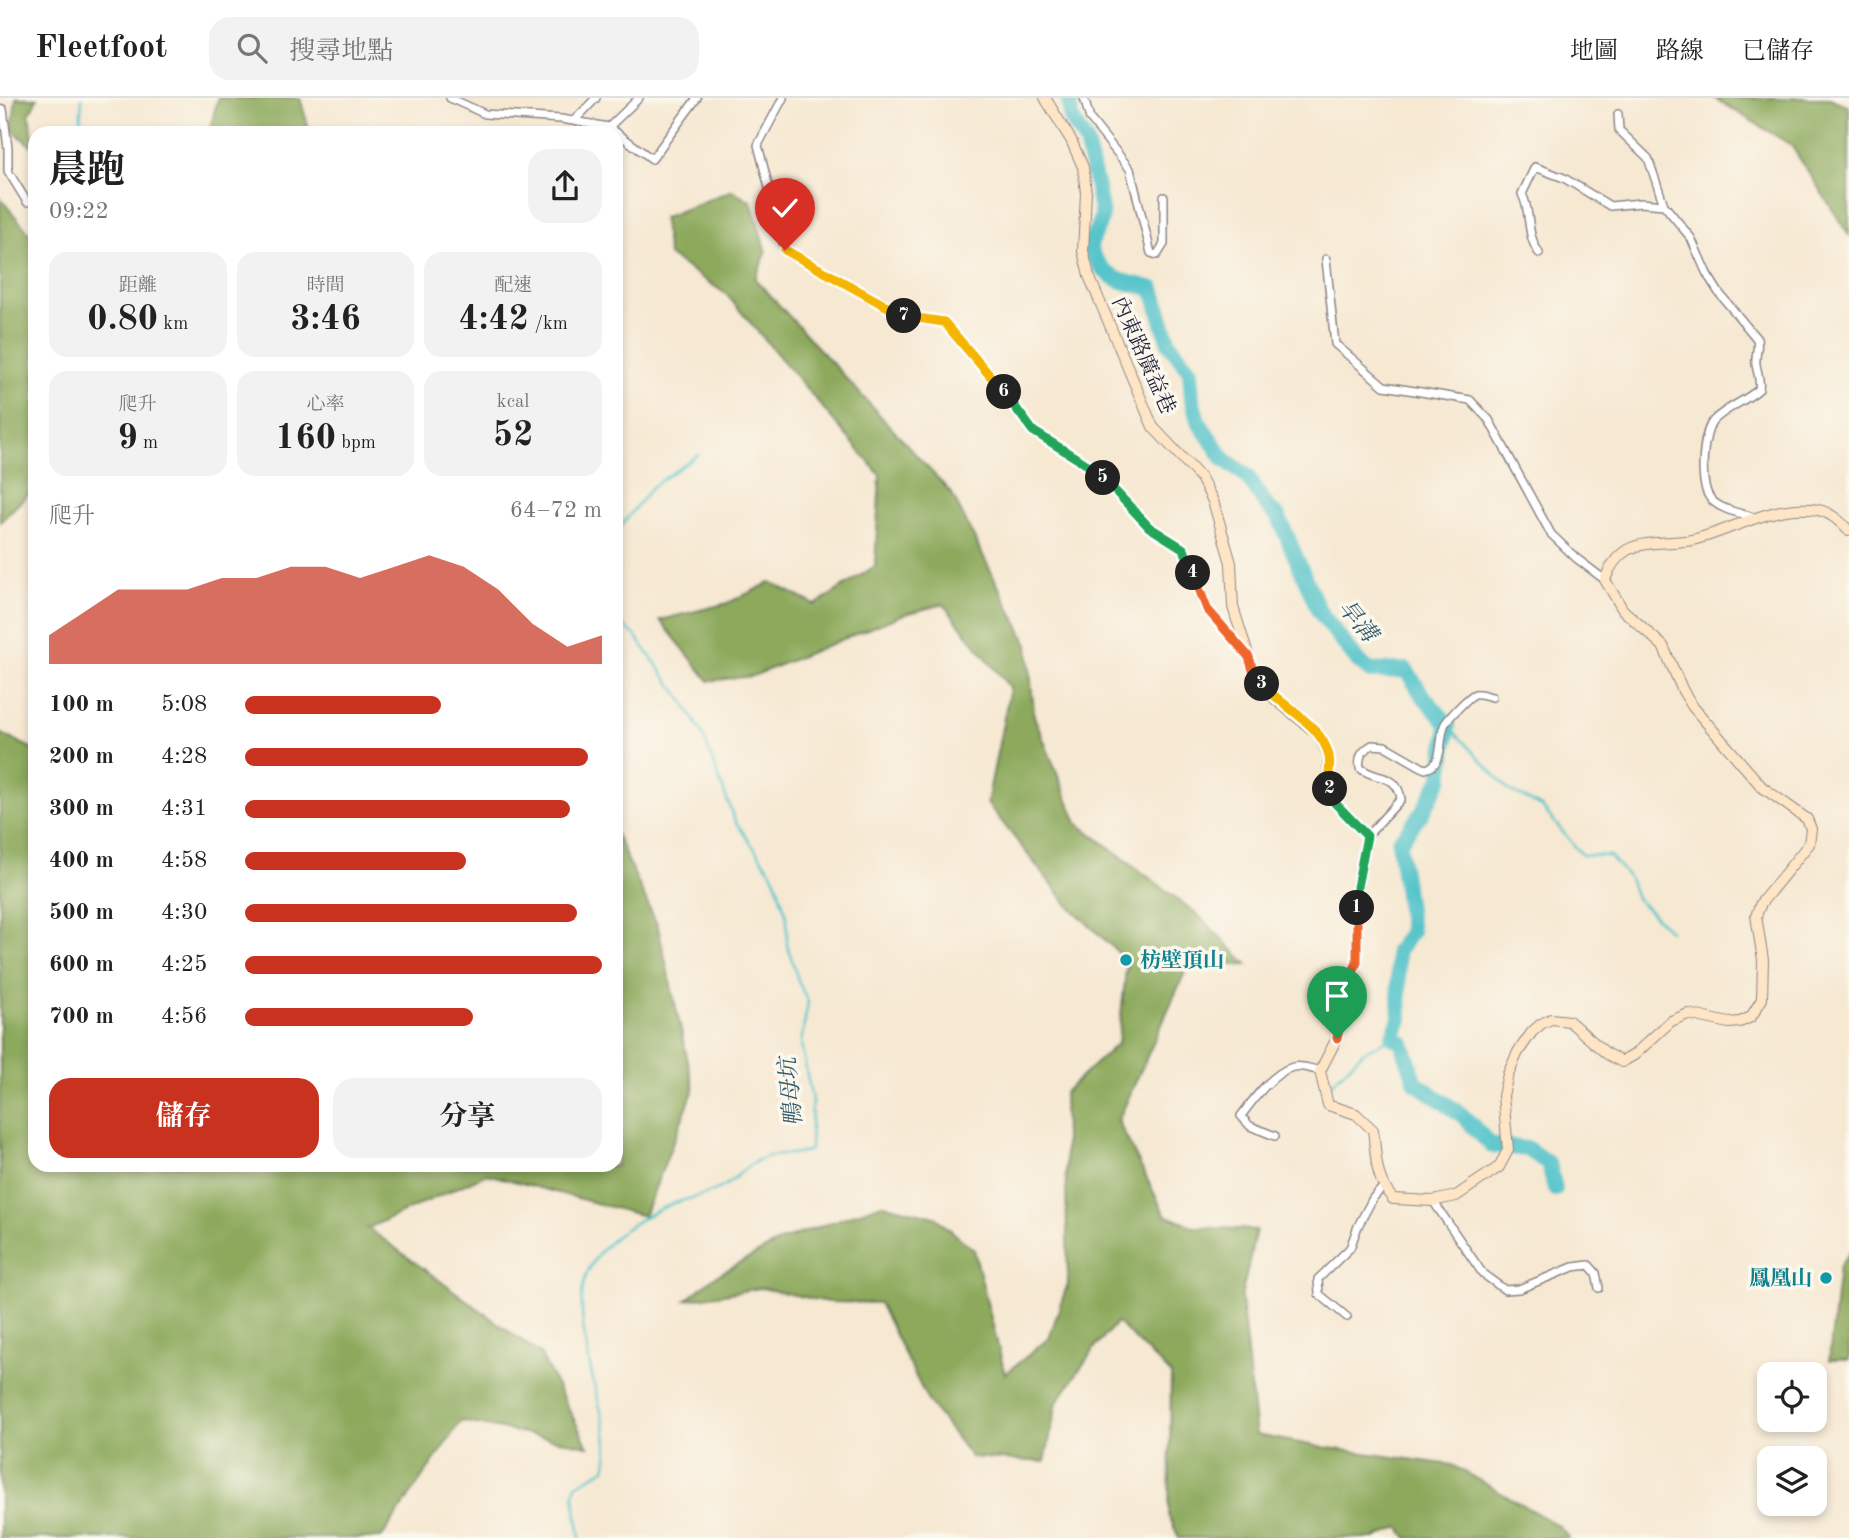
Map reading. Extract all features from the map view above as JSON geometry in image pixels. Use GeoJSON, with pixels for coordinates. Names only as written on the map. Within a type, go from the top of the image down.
{"type":"FeatureCollection","features":[{"type":"Feature","properties":{"kind":"street"},"geometry":{"type":"LineString","coordinates":[[450,98],[485,114],[603,126]]}},
{"type":"Feature","properties":{"kind":"street"},"geometry":{"type":"LineString","coordinates":[[574,121],[596,98]]}},
{"type":"Feature","properties":{"kind":"street"},"geometry":{"type":"LineString","coordinates":[[610,126],[639,98]]}},
{"type":"Feature","properties":{"kind":"street"},"geometry":{"type":"LineString","coordinates":[[623,137],[652,159],[697,98]]}},
{"type":"Feature","properties":{"kind":"street","name":"內東路廣益巷"},"geometry":{"type":"LineString","coordinates":[[783,98],[758,145],[785,250],[907,318],[944,322],[1002,389],[1033,431],[1097,471],[1149,527],[1184,549],[1207,609],[1249,657]]}},
{"type":"Feature","properties":{"kind":"street","name":"內東路廣益巷"},"geometry":{"type":"LineString","coordinates":[[1045,98],[1071,140],[1083,167],[1086,194],[1083,251],[1088,276],[1153,427],[1201,478],[1213,501],[1231,563],[1233,607],[1255,677],[1274,698],[1318,735],[1329,756],[1328,782],[1334,802],[1367,836]]}},
{"type":"Feature","properties":{"kind":"street"},"geometry":{"type":"LineString","coordinates":[[1084,98],[1090,119],[1130,169],[1151,253],[1157,255],[1164,244],[1164,197]]}},
{"type":"Feature","properties":{"kind":"street"},"geometry":{"type":"LineString","coordinates":[[0,110],[3,109],[8,171],[27,202]]}},
{"type":"Feature","properties":{"kind":"street"},"geometry":{"type":"LineString","coordinates":[[1619,114],[1619,130],[1648,158],[1664,205],[1691,238],[1719,293],[1757,339],[1759,389],[1715,419],[1709,427],[1703,472],[1708,496],[1718,505],[1755,517]]}},
{"type":"Feature","properties":{"kind":"street"},"geometry":{"type":"LineString","coordinates":[[1539,253],[1527,218],[1528,206],[1522,194],[1535,167],[1564,178],[1610,206],[1641,203],[1664,205]]}},
{"type":"Feature","properties":{"kind":"street"},"geometry":{"type":"LineString","coordinates":[[1326,258],[1335,344],[1384,386],[1470,400],[1489,420],[1550,534],[1605,580],[1623,610],[1662,646],[1693,707],[1762,787],[1807,819],[1811,829],[1809,844],[1760,904],[1756,916],[1763,960],[1762,999],[1751,1017],[1729,1023],[1688,1014],[1671,1021],[1634,1055],[1622,1062],[1606,1054],[1569,1021],[1551,1019],[1541,1024],[1518,1052],[1508,1074],[1503,1096],[1508,1150],[1499,1167],[1456,1196],[1433,1201],[1393,1199],[1383,1187],[1376,1168],[1373,1130],[1356,1114],[1328,1105],[1320,1071],[1337,1038],[1341,1022],[1341,1003],[1357,962],[1357,887],[1367,836],[1379,820],[1399,803],[1401,794],[1398,786],[1391,781],[1366,773],[1360,768],[1359,760],[1372,745],[1385,746],[1425,769],[1430,769],[1439,754],[1446,721],[1472,696],[1480,694],[1492,697]]}},
{"type":"Feature","properties":{"kind":"street"},"geometry":{"type":"LineString","coordinates":[[1605,580],[1612,563],[1628,550],[1693,540],[1755,517],[1796,510],[1819,510],[1840,521],[1849,531]]}},
{"type":"Feature","properties":{"kind":"street"},"geometry":{"type":"LineString","coordinates":[[1275,1136],[1251,1126],[1241,1116],[1257,1094],[1287,1070],[1295,1066],[1320,1071]]}},
{"type":"Feature","properties":{"kind":"street"},"geometry":{"type":"LineString","coordinates":[[1347,1317],[1319,1294],[1318,1279],[1350,1248],[1373,1198],[1383,1187]]}},
{"type":"Feature","properties":{"kind":"street"},"geometry":{"type":"LineString","coordinates":[[1433,1201],[1483,1274],[1505,1290],[1518,1289],[1573,1267],[1589,1265],[1596,1273],[1599,1288]]}},
{"type":"Feature","properties":{"kind":"green space"},"geometry":{"type":"Polygon","coordinates":[[[16,98],[37,98],[29,115],[31,126],[28,126],[28,143],[12,130],[16,98]]]}},
{"type":"Feature","properties":{"kind":"green space"},"geometry":{"type":"Polygon","coordinates":[[[218,98],[300,98],[308,126],[211,126],[218,98]]]}},
{"type":"Feature","properties":{"kind":"green space"},"geometry":{"type":"Polygon","coordinates":[[[1714,98],[1830,98],[1849,107],[1849,235],[1791,145],[1714,98]]]}},
{"type":"Feature","properties":{"kind":"green space"},"geometry":{"type":"Polygon","coordinates":[[[732,190],[751,201],[766,253],[755,279],[952,494],[1028,645],[1034,716],[1077,823],[1197,914],[1248,965],[1190,961],[1118,1121],[1165,1215],[1195,1227],[1256,1230],[1241,1298],[1256,1435],[1452,1465],[1559,1526],[1569,1538],[1407,1538],[1399,1527],[1375,1538],[1179,1538],[1169,1516],[1171,1374],[1117,1322],[1096,1346],[1057,1402],[1045,1462],[971,1457],[928,1401],[879,1303],[828,1302],[761,1288],[686,1300],[714,1277],[780,1241],[882,1204],[935,1217],[974,1250],[1005,1374],[1049,1338],[1068,1283],[1064,1093],[1118,1043],[1127,961],[1068,905],[987,803],[1010,688],[943,604],[902,615],[753,676],[709,681],[660,620],[728,603],[771,582],[815,605],[875,566],[880,475],[726,294],[668,255],[663,218],[732,190]]]}},
{"type":"Feature","properties":{"kind":"green space"},"geometry":{"type":"Polygon","coordinates":[[[0,198],[28,232],[28,494],[0,522],[0,198]]]}},
{"type":"Feature","properties":{"kind":"green space"},"geometry":{"type":"Polygon","coordinates":[[[0,733],[28,747],[28,1172],[623,1172],[623,850],[658,927],[694,1089],[644,1216],[487,1174],[368,1228],[540,1354],[588,1446],[461,1421],[381,1538],[0,1538],[0,733]]]}},
{"type":"Feature","properties":{"kind":"green space"},"geometry":{"type":"Polygon","coordinates":[[[1849,1253],[1849,1360],[1829,1360],[1839,1267],[1849,1253]]]}},
{"type":"Feature","properties":{"kind":"waterway","name":"鴨母坑"},"geometry":{"type":"LineString","coordinates":[[79,126],[82,98]]}},
{"type":"Feature","properties":{"kind":"waterway","name":"旱溝"},"geometry":{"type":"LineString","coordinates":[[1069,98],[1071,118],[1086,142],[1102,216],[1089,248],[1096,260],[1115,278],[1153,289],[1169,343],[1190,371],[1192,399],[1198,421],[1224,459],[1247,476],[1266,505],[1279,518],[1319,611],[1356,659],[1370,671],[1406,670],[1448,725],[1441,778],[1422,813],[1399,842],[1411,932],[1397,951],[1400,1019],[1393,1037],[1402,1043],[1416,1083],[1462,1115],[1491,1145],[1528,1149],[1549,1164],[1555,1189]]}},
{"type":"Feature","properties":{"kind":"waterway"},"geometry":{"type":"LineString","coordinates":[[623,523],[652,487],[698,455]]}},
{"type":"Feature","properties":{"kind":"waterway","name":"鴨母坑"},"geometry":{"type":"LineString","coordinates":[[580,1538],[574,1495],[576,1485],[605,1469],[607,1458],[606,1433],[583,1323],[583,1286],[592,1264],[620,1233],[657,1211],[718,1189],[752,1163],[763,1158],[810,1150],[812,1101],[801,1043],[808,1002],[787,944],[787,917],[774,876],[735,821],[702,733],[684,702],[634,634],[623,626]]}},
{"type":"Feature","properties":{"kind":"waterway"},"geometry":{"type":"LineString","coordinates":[[1448,725],[1510,791],[1542,807],[1582,855],[1610,856],[1629,878],[1636,898],[1670,931]]}},
{"type":"Feature","properties":{"kind":"waterway"},"geometry":{"type":"LineString","coordinates":[[1331,1084],[1363,1052],[1393,1037]]}},
{"type":"Feature","properties":{"kind":"place","name":"枋壁頂山"},"geometry":{"type":"Point","coordinates":[1126,960]}},
{"type":"Feature","properties":{"kind":"place","name":"鳳凰山"},"geometry":{"type":"Point","coordinates":[1826,1278]}},
{"type":"Feature","properties":{"kind":"route"},"geometry":{"type":"LineString","coordinates":[[785,250],[907,318],[944,322],[1002,389],[1033,431],[1097,471],[1149,527],[1184,549],[1207,609],[1249,657],[1255,677],[1274,698],[1318,735],[1329,756],[1328,782],[1334,802],[1367,836],[1357,887],[1357,962],[1341,1003],[1341,1022],[1337,1038]]}}]}
